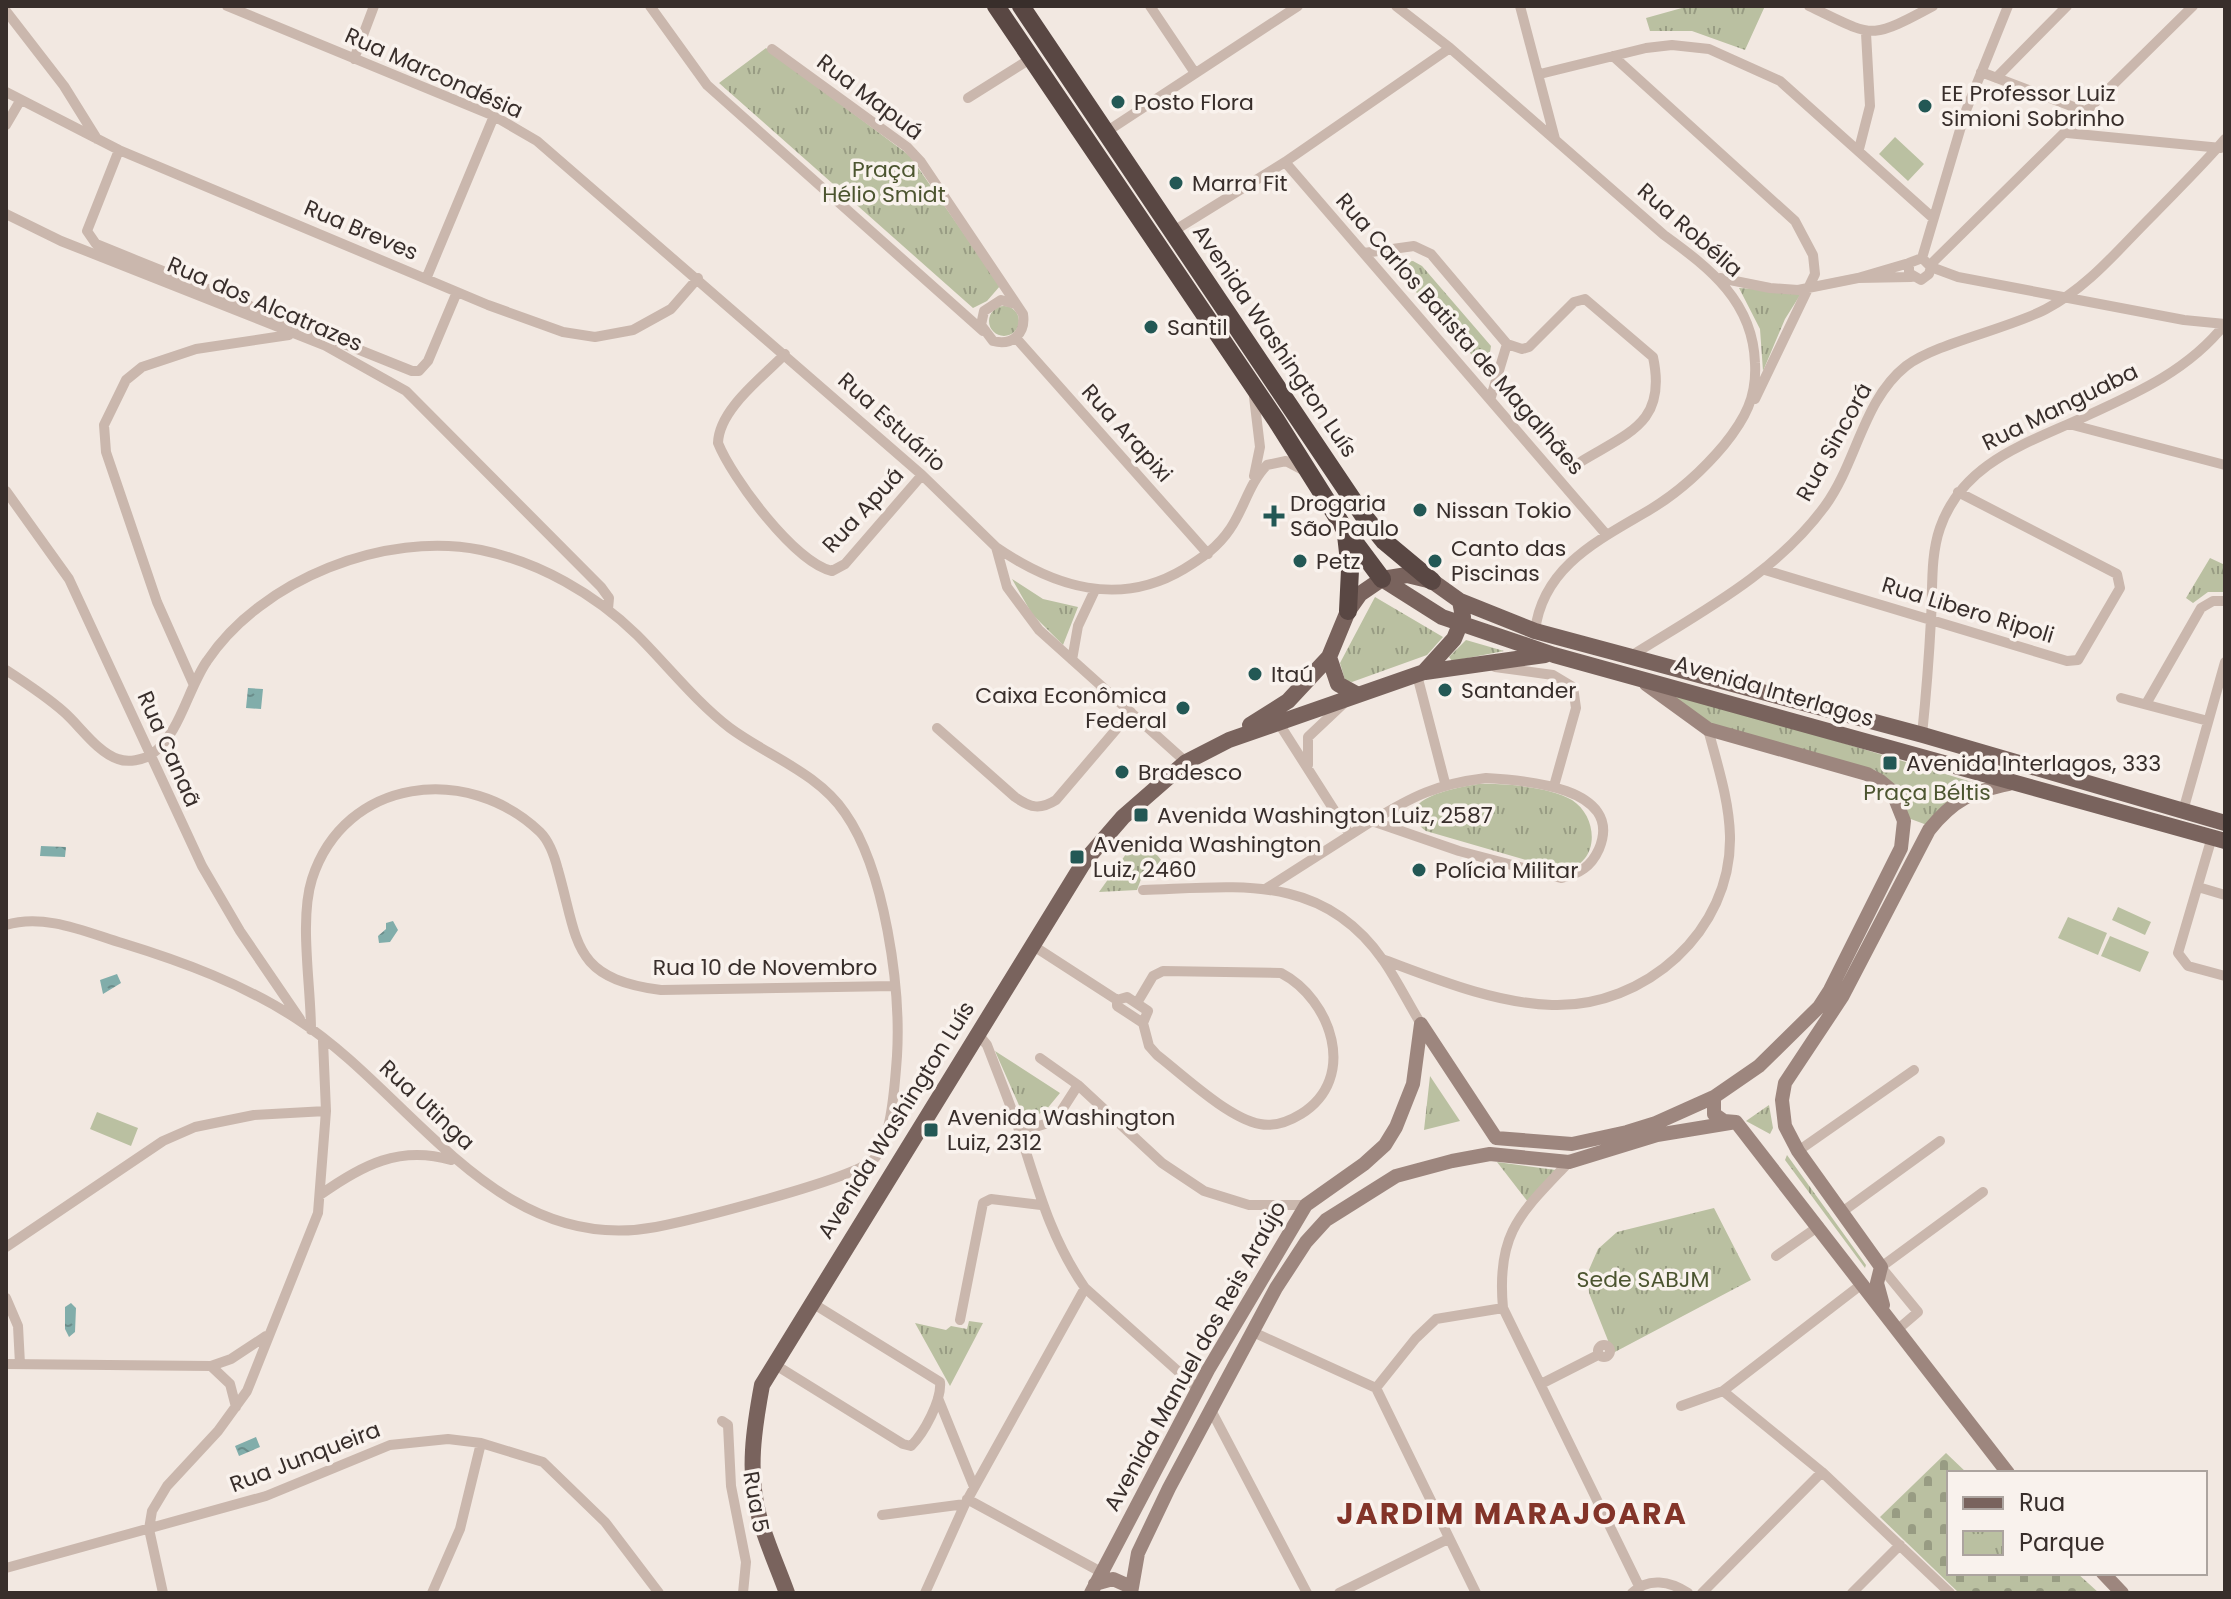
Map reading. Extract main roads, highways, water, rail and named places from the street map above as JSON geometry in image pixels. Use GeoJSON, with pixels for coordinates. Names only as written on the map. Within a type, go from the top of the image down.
{"type":"FeatureCollection","features":[{"type":"Feature","properties":{"kind":"highway","name":"Avenida Washington Luís"},"geometry":{"type":"LineString","coordinates":[[996,6],[1247,378],[1344,528]]}},
{"type":"Feature","properties":{"kind":"highway","name":"Avenida Washington Luís"},"geometry":{"type":"LineString","coordinates":[[1021,6],[1363,515],[1384,541],[1432,581]]}},
{"type":"Feature","properties":{"kind":"highway","name":"Avenida Interlagos"},"geometry":{"type":"LineString","coordinates":[[1344,528],[1382,579]]}},
{"type":"Feature","properties":{"kind":"highway"},"geometry":{"type":"LineString","coordinates":[[1344,528],[1350,556],[1348,611]]}},
{"type":"Feature","properties":{"kind":"main road"},"geometry":{"type":"LineString","coordinates":[[1348,611],[1360,594],[1382,579],[1407,575],[1432,581]]}},
{"type":"Feature","properties":{"kind":"main road","name":"Avenida Interlagos"},"geometry":{"type":"LineString","coordinates":[[1382,579],[1421,607],[1554,655],[2009,784],[2218,839]]}},
{"type":"Feature","properties":{"kind":"main road","name":"Avenida Washington Luís"},"geometry":{"type":"LineString","coordinates":[[1432,581],[1460,601]]}},
{"type":"Feature","properties":{"kind":"main road"},"geometry":{"type":"LineString","coordinates":[[1460,601],[1462,624]]}},
{"type":"Feature","properties":{"kind":"main road","name":"Avenida Interlagos"},"geometry":{"type":"LineString","coordinates":[[1460,601],[1535,631],[1922,735],[2225,823]]}},
{"type":"Feature","properties":{"kind":"main road","name":"Avenida Washington Luís"},"geometry":{"type":"LineString","coordinates":[[787,1593],[759,1516],[753,1480],[753,1447],[762,1385],[1032,945],[1100,840],[1186,762],[1229,740],[1288,701],[1329,657],[1348,611]]}},
{"type":"Feature","properties":{"kind":"main road","name":"Avenida Washington Luís"},"geometry":{"type":"LineString","coordinates":[[1229,740],[1420,673],[1446,652],[1462,624]]}},
{"type":"Feature","properties":{"kind":"main road"},"geometry":{"type":"LineString","coordinates":[[1420,673],[1554,655]]}},
{"type":"Feature","properties":{"kind":"main road"},"geometry":{"type":"LineString","coordinates":[[1329,657],[1338,684],[1354,696]]}},
{"type":"Feature","properties":{"kind":"main road"},"geometry":{"type":"LineString","coordinates":[[1971,792],[1983,765],[1980,752]]}},
{"type":"Feature","properties":{"kind":"water"},"geometry":{"type":"Polygon","coordinates":[[[248,688],[263,689],[261,709],[246,708],[248,688]]]}},
{"type":"Feature","properties":{"kind":"water"},"geometry":{"type":"Polygon","coordinates":[[[41,846],[66,847],[65,857],[40,856],[41,846]]]}},
{"type":"Feature","properties":{"kind":"water"},"geometry":{"type":"Polygon","coordinates":[[[393,921],[398,930],[390,942],[379,943],[378,936],[386,929],[386,923],[393,921]]]}},
{"type":"Feature","properties":{"kind":"water"},"geometry":{"type":"Polygon","coordinates":[[[117,974],[121,983],[103,994],[100,980],[117,974]]]}},
{"type":"Feature","properties":{"kind":"water"},"geometry":{"type":"Polygon","coordinates":[[[71,1303],[76,1308],[75,1332],[69,1337],[65,1329],[65,1307],[71,1303]]]}},
{"type":"Feature","properties":{"kind":"water"},"geometry":{"type":"Polygon","coordinates":[[[256,1437],[260,1447],[239,1456],[235,1446],[256,1437]]]}},
{"type":"Feature","properties":{"kind":"place","name":"Posto Flora"},"geometry":{"type":"Point","coordinates":[1118,102]}},
{"type":"Feature","properties":{"kind":"place","name":"EE Professor Luiz Simioni Sobrinho"},"geometry":{"type":"Point","coordinates":[1925,106]}},
{"type":"Feature","properties":{"kind":"place","name":"Marra Fit"},"geometry":{"type":"Point","coordinates":[1176,183]}},
{"type":"Feature","properties":{"kind":"place","name":"Santil"},"geometry":{"type":"Point","coordinates":[1151,327]}},
{"type":"Feature","properties":{"kind":"place","name":"Nissan Tokio"},"geometry":{"type":"Point","coordinates":[1420,510]}},
{"type":"Feature","properties":{"kind":"place","name":"Drogaria São Paulo"},"geometry":{"type":"Point","coordinates":[1274,516]}},
{"type":"Feature","properties":{"kind":"place","name":"Petz"},"geometry":{"type":"Point","coordinates":[1300,561]}},
{"type":"Feature","properties":{"kind":"place","name":"Canto das Piscinas"},"geometry":{"type":"Point","coordinates":[1435,561]}},
{"type":"Feature","properties":{"kind":"place","name":"Itaú"},"geometry":{"type":"Point","coordinates":[1255,674]}},
{"type":"Feature","properties":{"kind":"place","name":"Santander"},"geometry":{"type":"Point","coordinates":[1445,690]}},
{"type":"Feature","properties":{"kind":"place","name":"Caixa Econômica Federal"},"geometry":{"type":"Point","coordinates":[1183,708]}},
{"type":"Feature","properties":{"kind":"place","name":"Avenida Interlagos, 333"},"geometry":{"type":"Point","coordinates":[1890,763]}},
{"type":"Feature","properties":{"kind":"place","name":"Bradesco"},"geometry":{"type":"Point","coordinates":[1122,772]}},
{"type":"Feature","properties":{"kind":"place","name":"Avenida Washington Luiz, 2587"},"geometry":{"type":"Point","coordinates":[1141,815]}},
{"type":"Feature","properties":{"kind":"place","name":"Avenida Washington Luiz, 2460"},"geometry":{"type":"Point","coordinates":[1077,857]}},
{"type":"Feature","properties":{"kind":"place","name":"Polícia Militar"},"geometry":{"type":"Point","coordinates":[1419,870]}},
{"type":"Feature","properties":{"kind":"place","name":"Avenida Washington Luiz, 2312"},"geometry":{"type":"Point","coordinates":[931,1130]}},
{"type":"Feature","properties":{"kind":"district","name":"JARDIM MARAJOARA"},"geometry":{"type":"Point","coordinates":[1512,1513]}},
{"type":"Feature","properties":{"kind":"park label","name":"Praça Hélio Smidt"},"geometry":{"type":"Point","coordinates":[884,182]}},
{"type":"Feature","properties":{"kind":"park label","name":"Praça Béltis"},"geometry":{"type":"Point","coordinates":[1927,792]}},
{"type":"Feature","properties":{"kind":"park label","name":"Sede SABJM"},"geometry":{"type":"Point","coordinates":[1643,1279]}}]}
